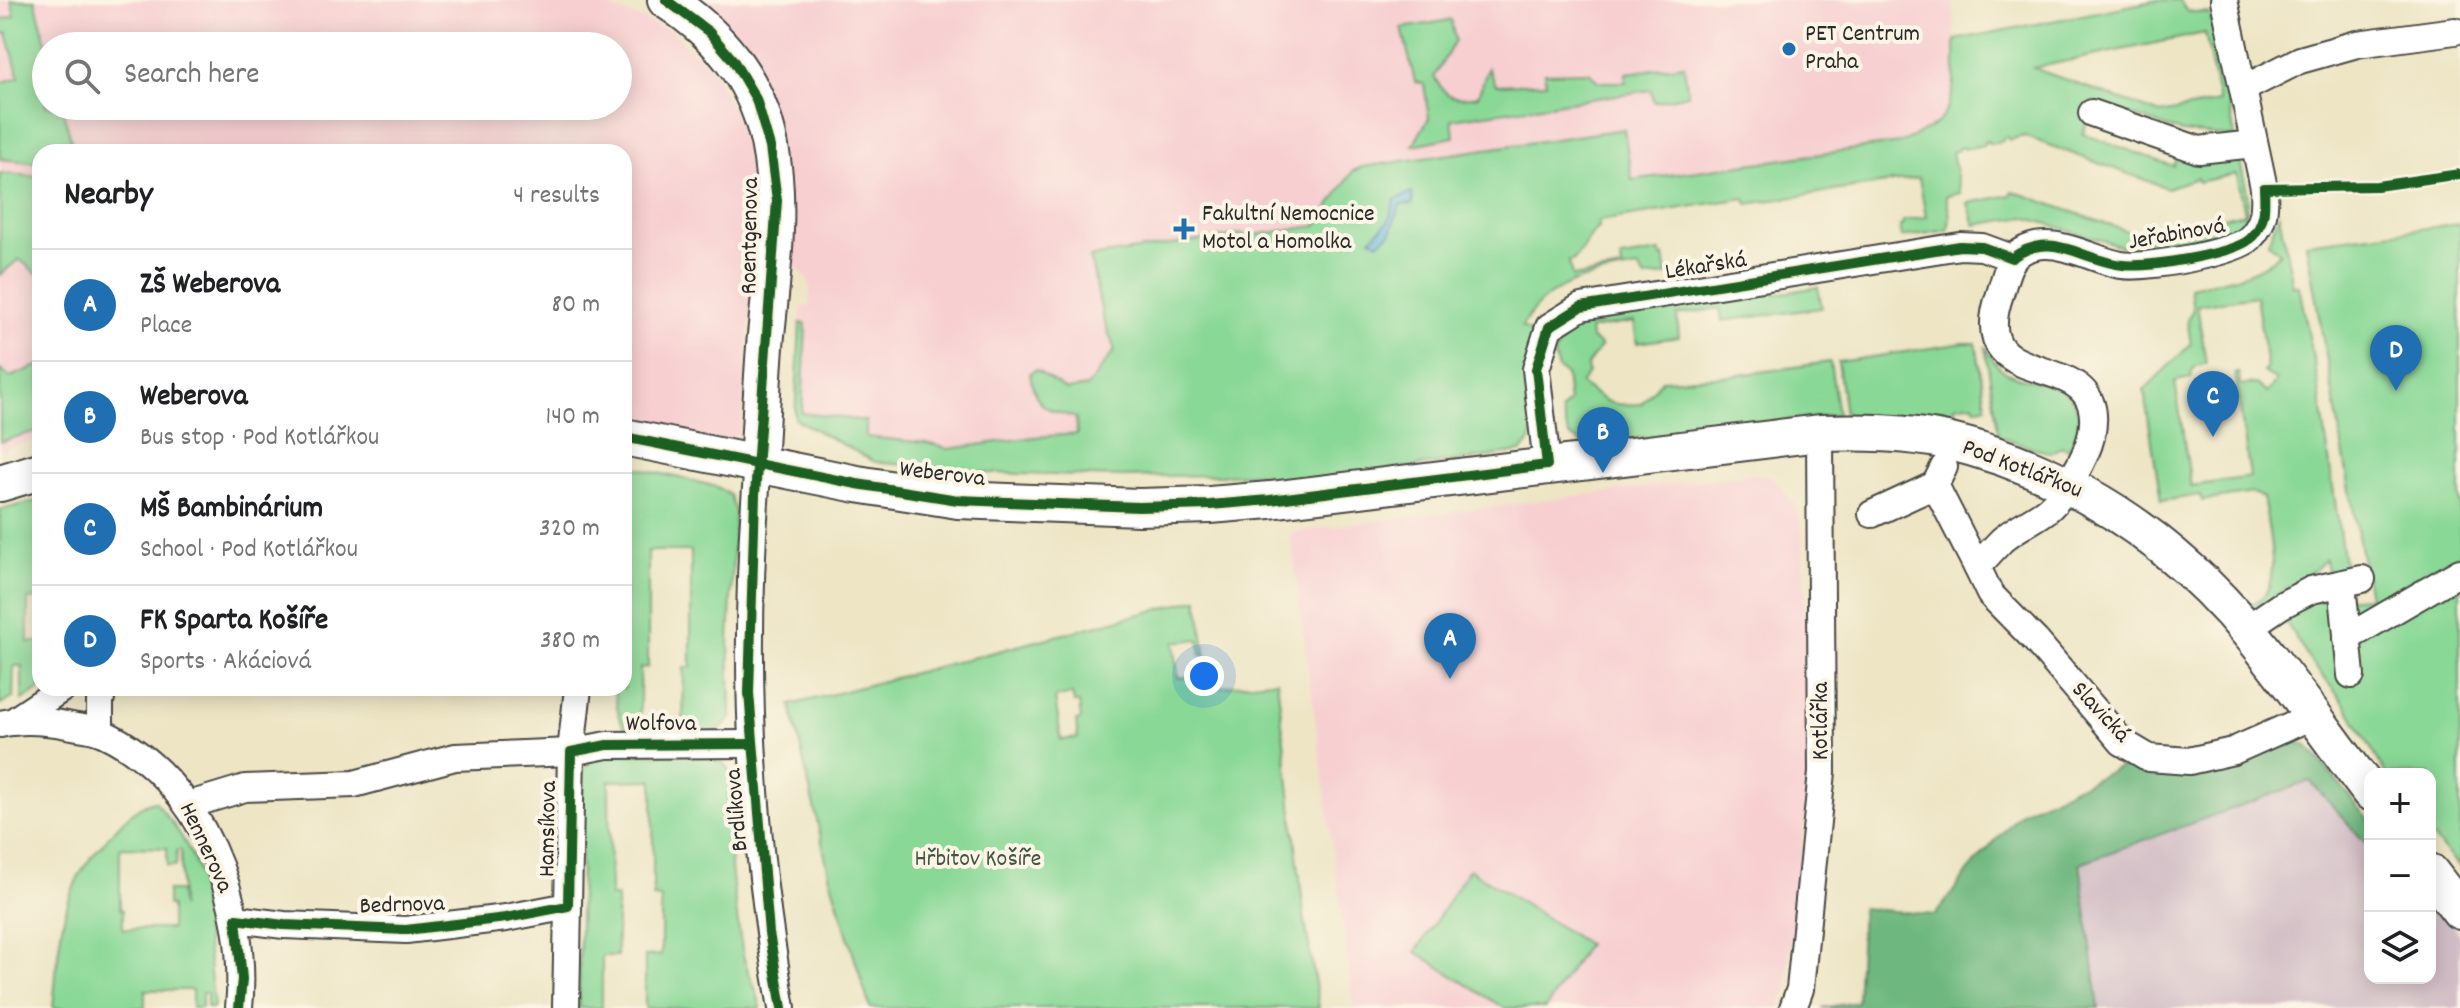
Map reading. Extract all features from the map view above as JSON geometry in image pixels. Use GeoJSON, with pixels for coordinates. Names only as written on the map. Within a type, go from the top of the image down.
{"type":"FeatureCollection","features":[{"type":"Feature","properties":{"kind":"street","name":"Roentgenova"},"geometry":{"type":"LineString","coordinates":[[666,0],[709,32],[733,60],[756,99],[770,147],[777,201],[758,464]]}},
{"type":"Feature","properties":{"kind":"street","name":"Jeřabinová"},"geometry":{"type":"LineString","coordinates":[[2012,258],[2025,249],[2045,245],[2068,248],[2122,265],[2150,265],[2220,252],[2249,240],[2265,217],[2264,188],[2224,0]]}},
{"type":"Feature","properties":{"kind":"street"},"geometry":{"type":"LineString","coordinates":[[2243,89],[2300,60],[2357,44],[2455,31]]}},
{"type":"Feature","properties":{"kind":"street"},"geometry":{"type":"LineString","coordinates":[[2092,113],[2199,150],[2254,144]]}},
{"type":"Feature","properties":{"kind":"street","name":"Lékařská"},"geometry":{"type":"LineString","coordinates":[[1547,465],[1536,369],[1549,327],[1581,307],[1960,246],[1982,247],[2012,258]]}},
{"type":"Feature","properties":{"kind":"street"},"geometry":{"type":"LineString","coordinates":[[1977,567],[2004,539],[2049,509],[2068,485],[2090,439],[2094,409],[2084,392],[2056,373],[2015,361],[2001,351],[1994,333],[1994,310],[2012,258]]}},
{"type":"Feature","properties":{"kind":"street","name":"Pod Kotlářkou"},"geometry":{"type":"LineString","coordinates":[[1547,465],[1820,433],[1873,432],[1945,441],[2015,462],[2109,506],[2157,540],[2246,629],[2364,784]]}},
{"type":"Feature","properties":{"kind":"street","name":"Kotlářka"},"geometry":{"type":"LineString","coordinates":[[1793,1008],[1800,989],[1822,772],[1820,433]]}},
{"type":"Feature","properties":{"kind":"street","name":"Weberova"},"geometry":{"type":"LineString","coordinates":[[632,439],[857,484],[958,500],[1139,507],[1270,500],[1547,465]]}},
{"type":"Feature","properties":{"kind":"street","name":"Brdlíkova"},"geometry":{"type":"LineString","coordinates":[[758,464],[749,693],[769,933],[782,1008]]}},
{"type":"Feature","properties":{"kind":"street"},"geometry":{"type":"LineString","coordinates":[[0,483],[32,473]]}},
{"type":"Feature","properties":{"kind":"street","name":"Slavická"},"geometry":{"type":"LineString","coordinates":[[1872,514],[1940,476],[1990,594],[2036,641],[2122,742],[2149,758],[2189,761],[2233,751],[2312,716]]}},
{"type":"Feature","properties":{"kind":"street"},"geometry":{"type":"LineString","coordinates":[[2347,638],[2460,572]]}},
{"type":"Feature","properties":{"kind":"street"},"geometry":{"type":"LineString","coordinates":[[2246,629],[2311,590],[2352,581],[2347,638],[2351,675]]}},
{"type":"Feature","properties":{"kind":"street"},"geometry":{"type":"LineString","coordinates":[[6,723],[50,696]]}},
{"type":"Feature","properties":{"kind":"street"},"geometry":{"type":"LineString","coordinates":[[100,732],[102,696]]}},
{"type":"Feature","properties":{"kind":"street","name":"Hamsíkova"},"geometry":{"type":"LineString","coordinates":[[566,1008],[571,752],[577,696]]}},
{"type":"Feature","properties":{"kind":"street","name":"Hennerova"},"geometry":{"type":"LineString","coordinates":[[6,723],[51,722],[100,732],[130,748],[159,770],[189,805],[221,871],[236,919],[242,979],[239,1008]]}},
{"type":"Feature","properties":{"kind":"street","name":"Wolfova"},"geometry":{"type":"LineString","coordinates":[[189,805],[245,788],[354,784],[455,757],[571,752],[607,745],[752,744]]}},
{"type":"Feature","properties":{"kind":"street"},"geometry":{"type":"LineString","coordinates":[[2436,880],[2460,911]]}},
{"type":"Feature","properties":{"kind":"street","name":"Bedrnova"},"geometry":{"type":"LineString","coordinates":[[236,919],[284,925],[406,930],[506,918],[568,906]]}},
{"type":"Feature","properties":{"kind":"shaded area"},"geometry":{"type":"Polygon","coordinates":[[[0,0],[559,0],[610,7],[672,31],[713,72],[745,133],[755,196],[754,262],[741,433],[725,442],[632,426],[632,144],[32,144],[32,441],[0,450],[0,0]]]}},
{"type":"Feature","properties":{"kind":"shaded area","name":"Fakultní Nemocnice Motol a Homolka"},"geometry":{"type":"Polygon","coordinates":[[[695,0],[1952,0],[1955,19],[1954,79],[1947,108],[1936,124],[1900,143],[1610,184],[1119,477],[989,473],[875,462],[795,419],[801,307],[810,306],[810,290],[809,281],[790,260],[763,79],[741,43],[695,0]]]}},
{"type":"Feature","properties":{"kind":"shaded area"},"geometry":{"type":"Polygon","coordinates":[[[1753,474],[1770,476],[1781,487],[1794,505],[1802,526],[1810,773],[1786,990],[1780,1008],[1354,1008],[1290,532],[1753,474]]]}},
{"type":"Feature","properties":{"kind":"shaded area"},"geometry":{"type":"Polygon","coordinates":[[[2310,781],[2364,841],[2364,984],[2436,984],[2436,904],[2460,935],[2460,1008],[2099,1008],[2079,863],[2310,781]]]}},
{"type":"Feature","properties":{"kind":"green space"},"geometry":{"type":"Polygon","coordinates":[[[11,0],[35,0],[43,32],[32,32],[32,120],[66,120],[72,144],[32,144],[32,162],[0,159],[0,83],[19,77],[7,33],[0,35],[0,20],[15,16],[11,0]]]}},
{"type":"Feature","properties":{"kind":"green space"},"geometry":{"type":"Polygon","coordinates":[[[2158,0],[2179,0],[2187,11],[2210,14],[2235,137],[2181,132],[2093,102],[2083,134],[2173,166],[2179,151],[2239,158],[2248,196],[2246,215],[2242,223],[2235,230],[2134,250],[2025,217],[1975,225],[1968,203],[2011,195],[2013,191],[2149,239],[2152,232],[2245,213],[2237,174],[2198,182],[2197,178],[2167,188],[2024,136],[2009,140],[2008,137],[2003,138],[2003,141],[1989,144],[1988,141],[1984,145],[1962,147],[1952,152],[1960,193],[1946,196],[1950,217],[1948,230],[1902,237],[1900,226],[1903,221],[1926,217],[1919,178],[1747,204],[1745,198],[1599,221],[1599,228],[1574,260],[1569,261],[1572,277],[1622,269],[1621,258],[1660,252],[1661,257],[1664,256],[1667,275],[1645,278],[1638,268],[1587,278],[1557,290],[1532,312],[1522,327],[1536,335],[1533,431],[1521,452],[1267,487],[1266,474],[1119,477],[989,473],[875,462],[795,419],[800,323],[806,324],[802,413],[866,421],[866,437],[927,443],[949,449],[1077,434],[1076,418],[1049,409],[1039,400],[1030,373],[1036,370],[1066,390],[1087,387],[1115,350],[1103,318],[1090,257],[1316,226],[1353,171],[1362,167],[1624,129],[1632,180],[1900,143],[1942,118],[1954,86],[1955,40],[2158,0]],[[2205,33],[2033,68],[2161,114],[2219,102],[2205,33]]]}},
{"type":"Feature","properties":{"kind":"green space"},"geometry":{"type":"Polygon","coordinates":[[[1451,20],[1455,41],[1434,77],[1443,90],[1452,96],[1478,96],[1488,68],[1496,85],[1546,83],[1544,73],[1589,72],[1600,82],[1626,82],[1626,73],[1684,65],[1688,95],[1654,102],[1651,90],[1452,119],[1454,137],[1413,145],[1429,118],[1424,84],[1415,82],[1402,28],[1451,20]]]}},
{"type":"Feature","properties":{"kind":"green space"},"geometry":{"type":"Polygon","coordinates":[[[0,173],[32,176],[32,270],[19,259],[0,275],[0,173]]]}},
{"type":"Feature","properties":{"kind":"green space"},"geometry":{"type":"Polygon","coordinates":[[[2279,214],[2293,286],[2299,286],[2318,382],[2348,592],[2330,588],[2325,559],[2255,610],[2250,604],[2261,599],[2268,588],[2271,574],[2272,558],[2263,498],[2253,493],[2202,501],[2200,495],[2161,501],[2144,390],[2191,344],[2187,319],[2193,310],[2190,287],[2238,276],[2260,267],[2280,253],[2268,242],[2279,214]],[[2256,296],[2197,305],[2206,364],[2196,366],[2191,372],[2192,378],[2175,381],[2191,486],[2250,477],[2235,373],[2239,373],[2240,386],[2256,384],[2267,393],[2276,381],[2264,372],[2267,368],[2256,296]]]}},
{"type":"Feature","properties":{"kind":"green space"},"geometry":{"type":"Polygon","coordinates":[[[2460,224],[2460,867],[2436,841],[2436,768],[2383,768],[2346,705],[2308,658],[2284,619],[2306,601],[2369,597],[2306,243],[2460,224]]]}},
{"type":"Feature","properties":{"kind":"green space"},"geometry":{"type":"Polygon","coordinates":[[[1818,287],[1822,308],[1722,321],[1720,308],[1677,315],[1679,337],[1637,343],[1634,322],[1590,329],[1591,338],[1601,346],[1587,365],[1588,373],[1581,384],[1608,402],[1641,404],[1662,380],[1731,376],[1830,362],[1838,415],[1584,444],[1569,436],[1561,410],[1569,402],[1566,375],[1558,369],[1554,356],[1564,337],[1579,324],[1593,317],[1775,288],[1776,294],[1818,287]]]}},
{"type":"Feature","properties":{"kind":"green space"},"geometry":{"type":"Polygon","coordinates":[[[1976,343],[1986,406],[1975,407],[1974,403],[1954,406],[1960,427],[1845,415],[1838,362],[1976,343]]]}},
{"type":"Feature","properties":{"kind":"green space"},"geometry":{"type":"Polygon","coordinates":[[[1985,346],[2005,372],[2051,385],[2069,396],[2078,412],[2078,421],[2068,449],[2062,446],[2050,453],[1999,436],[1985,346]]]}},
{"type":"Feature","properties":{"kind":"green space"},"geometry":{"type":"Polygon","coordinates":[[[32,368],[32,432],[0,442],[0,370],[10,377],[32,368]]]}},
{"type":"Feature","properties":{"kind":"green space"},"geometry":{"type":"Polygon","coordinates":[[[632,467],[714,486],[729,494],[735,512],[729,642],[731,718],[722,728],[711,733],[632,733],[623,725],[615,696],[632,696],[632,467]],[[648,551],[648,667],[640,668],[640,726],[683,726],[684,667],[691,667],[691,551],[648,551]]]}},
{"type":"Feature","properties":{"kind":"green space"},"geometry":{"type":"Polygon","coordinates":[[[32,502],[32,599],[28,599],[28,642],[32,642],[32,694],[22,700],[22,666],[14,666],[13,698],[0,705],[0,510],[32,502]]]}},
{"type":"Feature","properties":{"kind":"green space","name":"Hřbitov Košíře"},"geometry":{"type":"Polygon","coordinates":[[[1198,599],[1206,655],[1201,655],[1199,639],[1174,642],[1178,678],[1208,675],[1207,668],[1210,688],[1277,680],[1304,915],[1319,1008],[870,1008],[830,878],[791,705],[1198,599]],[[1072,694],[1055,698],[1061,740],[1078,738],[1076,721],[1081,720],[1079,703],[1074,703],[1072,694]]]}},
{"type":"Feature","properties":{"kind":"green space"},"geometry":{"type":"Polygon","coordinates":[[[2285,739],[2307,745],[2364,814],[2364,841],[2310,781],[2080,863],[2099,1008],[1822,1008],[1857,1002],[1862,908],[1935,915],[2021,812],[2125,765],[2160,772],[2210,769],[2285,739]]]}},
{"type":"Feature","properties":{"kind":"green space"},"geometry":{"type":"Polygon","coordinates":[[[705,753],[723,763],[732,778],[734,793],[728,794],[728,814],[734,895],[743,955],[761,1008],[645,1008],[645,956],[661,955],[661,898],[653,897],[653,780],[609,781],[610,897],[617,897],[617,956],[602,956],[602,1008],[579,1008],[582,774],[593,755],[705,753]]]}},
{"type":"Feature","properties":{"kind":"green space"},"geometry":{"type":"Polygon","coordinates":[[[155,801],[175,827],[199,875],[214,1008],[207,1008],[207,993],[202,993],[202,1008],[192,1008],[192,990],[145,990],[145,1008],[53,1008],[61,933],[77,879],[121,824],[155,801]],[[120,847],[123,929],[171,929],[171,906],[167,905],[167,891],[180,891],[181,907],[181,850],[177,850],[176,866],[167,866],[167,848],[120,847]]]}},
{"type":"Feature","properties":{"kind":"green space"},"geometry":{"type":"Polygon","coordinates":[[[1469,869],[1587,944],[1546,1008],[1504,1008],[1416,952],[1469,869]]]}},
{"type":"Feature","properties":{"kind":"water"},"geometry":{"type":"Polygon","coordinates":[[[1412,193],[1413,204],[1400,205],[1391,232],[1378,243],[1371,238],[1388,222],[1395,200],[1412,193]]]}},
{"type":"Feature","properties":{"kind":"cycle path"},"geometry":{"type":"LineString","coordinates":[[666,0],[709,32],[733,60],[756,99],[770,147],[777,201],[755,495],[749,693],[769,933],[782,1008]]}},
{"type":"Feature","properties":{"kind":"cycle path"},"geometry":{"type":"LineString","coordinates":[[632,439],[857,484],[958,500],[1139,507],[1270,500],[1547,465],[1536,369],[1549,327],[1581,307],[1960,246],[1982,247],[2012,258],[2040,246],[2054,246],[2123,265],[2169,262],[2209,255],[2250,239],[2262,221],[2264,188],[2377,186],[2460,174]]}},
{"type":"Feature","properties":{"kind":"cycle path"},"geometry":{"type":"LineString","coordinates":[[239,1008],[242,979],[236,919],[284,925],[406,930],[506,918],[568,906],[571,752],[607,745],[752,744]]}},
{"type":"Feature","properties":{"kind":"place","name":"PET Centrum Praha"},"geometry":{"type":"Point","coordinates":[1789,49]}},
{"type":"Feature","properties":{"kind":"place","name":"Fakultní Nemocnice Motol a Homolka"},"geometry":{"type":"Point","coordinates":[1184,229]}},
{"type":"Feature","properties":{"kind":"place","name":"FK Sparta Košíře"},"geometry":{"type":"Point","coordinates":[2396,391]}},
{"type":"Feature","properties":{"kind":"place","name":"MŠ Bambinárium"},"geometry":{"type":"Point","coordinates":[2213,437]}},
{"type":"Feature","properties":{"kind":"place","name":"Weberova"},"geometry":{"type":"Point","coordinates":[1603,473]}},
{"type":"Feature","properties":{"kind":"place","name":"ZŠ Weberova"},"geometry":{"type":"Point","coordinates":[1450,679]}}]}
